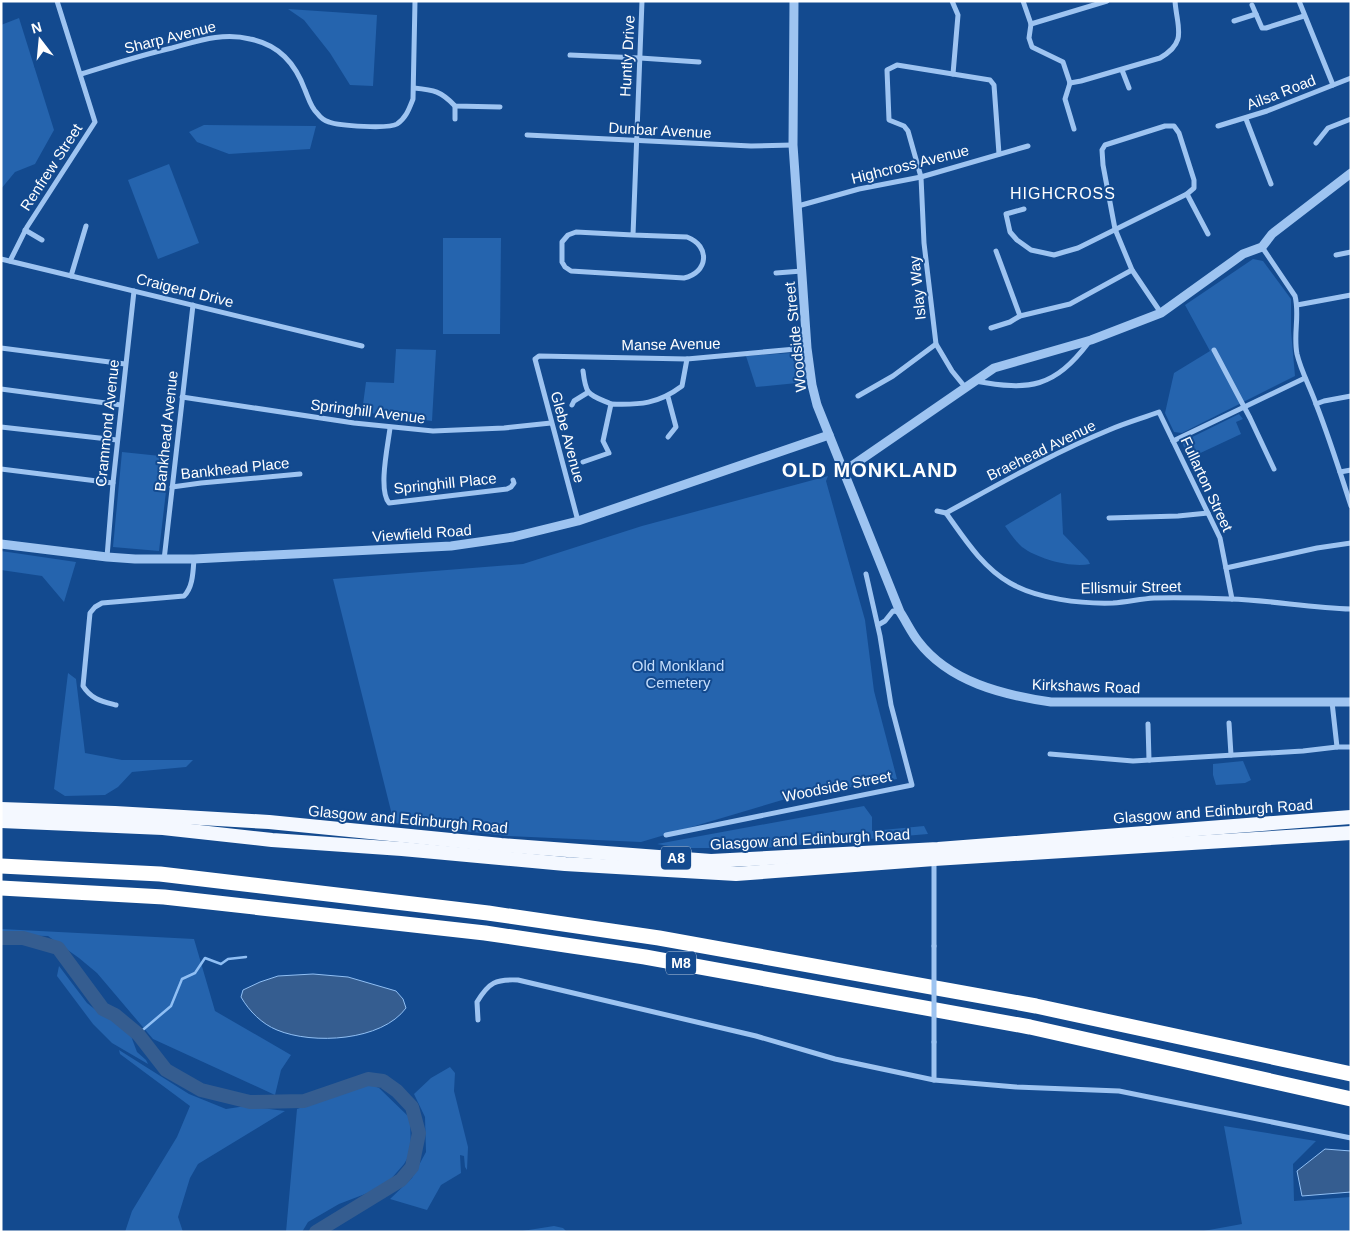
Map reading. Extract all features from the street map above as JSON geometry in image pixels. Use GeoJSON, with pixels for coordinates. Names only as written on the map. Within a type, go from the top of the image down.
{"type":"FeatureCollection","features":[{"type":"Feature","properties":{"kind":"highway","name":"Glasgow and Edinburgh Road"},"geometry":{"type":"LineString","coordinates":[[1,809],[269,822],[500,844],[711,861],[938,849],[1351,817]]}},
{"type":"Feature","properties":{"kind":"highway","name":"Glasgow and Edinburgh Road"},"geometry":{"type":"LineString","coordinates":[[1,821],[163,828],[272,840],[402,849],[565,864],[736,874],[934,859],[1351,833]]}},
{"type":"Feature","properties":{"kind":"highway","name":"M8"},"geometry":{"type":"LineString","coordinates":[[1,866],[160,874],[479,912],[649,937],[1036,1006],[1351,1074]]}},
{"type":"Feature","properties":{"kind":"highway","name":"M8"},"geometry":{"type":"LineString","coordinates":[[1,888],[174,898],[485,933],[645,957],[1030,1027],[1351,1099]]}},
{"type":"Feature","properties":{"kind":"street","name":"Renfrew Street"},"geometry":{"type":"LineString","coordinates":[[10,261],[25,230],[95,122],[58,1]]}},
{"type":"Feature","properties":{"kind":"street","name":"Sharp Avenue"},"geometry":{"type":"LineString","coordinates":[[81,74],[145,54],[210,38],[224,36],[248,38],[259,41],[284,56],[294,66],[300,75],[315,111],[329,122],[356,126],[394,125],[408,112],[413,99],[415,1]]}},
{"type":"Feature","properties":{"kind":"street","name":"Huntly Drive"},"geometry":{"type":"LineString","coordinates":[[632,234],[642,1]]}},
{"type":"Feature","properties":{"kind":"street","name":"Woodside Street"},"geometry":{"type":"LineString","coordinates":[[794,1],[793,145],[807,348],[812,385],[817,405],[872,540]]}},
{"type":"Feature","properties":{"kind":"street"},"geometry":{"type":"LineString","coordinates":[[952,1],[958,15],[953,74],[990,80],[994,85],[999,154]]}},
{"type":"Feature","properties":{"kind":"street"},"geometry":{"type":"LineString","coordinates":[[1023,1],[1031,24],[1030,42],[1032,47],[1063,62],[1070,83],[1065,99],[1074,129]]}},
{"type":"Feature","properties":{"kind":"street"},"geometry":{"type":"LineString","coordinates":[[1031,24],[1092,3],[1107,1]]}},
{"type":"Feature","properties":{"kind":"street"},"geometry":{"type":"LineString","coordinates":[[1070,83],[1122,70],[1160,58],[1171,52],[1179,38],[1175,1]]}},
{"type":"Feature","properties":{"kind":"street"},"geometry":{"type":"LineString","coordinates":[[1299,1],[1333,85]]}},
{"type":"Feature","properties":{"kind":"street"},"geometry":{"type":"LineString","coordinates":[[1252,5],[1260,26],[1266,28],[1304,16]]}},
{"type":"Feature","properties":{"kind":"street"},"geometry":{"type":"LineString","coordinates":[[1234,21],[1256,14]]}},
{"type":"Feature","properties":{"kind":"street"},"geometry":{"type":"LineString","coordinates":[[570,55],[699,62]]}},
{"type":"Feature","properties":{"kind":"street","name":"Islay Way"},"geometry":{"type":"LineString","coordinates":[[953,74],[897,65],[887,70],[889,120],[904,126],[908,131],[921,177],[924,243],[936,344],[965,387]]}},
{"type":"Feature","properties":{"kind":"street"},"geometry":{"type":"LineString","coordinates":[[1122,70],[1129,88]]}},
{"type":"Feature","properties":{"kind":"street","name":"Ailsa Road"},"geometry":{"type":"LineString","coordinates":[[1218,126],[1246,119],[1351,78]]}},
{"type":"Feature","properties":{"kind":"street"},"geometry":{"type":"LineString","coordinates":[[414,88],[436,90],[446,96],[455,106],[455,119]]}},
{"type":"Feature","properties":{"kind":"street"},"geometry":{"type":"LineString","coordinates":[[455,106],[500,107]]}},
{"type":"Feature","properties":{"kind":"street"},"geometry":{"type":"LineString","coordinates":[[1316,142],[1328,128],[1351,118]]}},
{"type":"Feature","properties":{"kind":"street"},"geometry":{"type":"LineString","coordinates":[[1246,119],[1271,184]]}},
{"type":"Feature","properties":{"kind":"street"},"geometry":{"type":"LineString","coordinates":[[1024,209],[1006,214],[1010,232],[1025,246],[1042,254],[1054,255],[1078,248],[1115,229],[1187,194],[1194,188],[1194,180],[1179,132],[1174,126],[1165,126],[1105,145],[1102,150],[1115,229],[1132,270],[1161,313]]}},
{"type":"Feature","properties":{"kind":"street","name":"Dunbar Avenue"},"geometry":{"type":"LineString","coordinates":[[526,135],[751,146],[793,145]]}},
{"type":"Feature","properties":{"kind":"street","name":"Highcross Avenue"},"geometry":{"type":"LineString","coordinates":[[798,206],[859,190],[921,177],[1028,146]]}},
{"type":"Feature","properties":{"kind":"street"},"geometry":{"type":"LineString","coordinates":[[843,472],[994,368],[1091,340],[1161,313],[1243,254],[1262,247],[1272,234],[1351,173]]}},
{"type":"Feature","properties":{"kind":"street"},"geometry":{"type":"LineString","coordinates":[[1187,194],[1208,234]]}},
{"type":"Feature","properties":{"kind":"street"},"geometry":{"type":"LineString","coordinates":[[71,276],[86,226]]}},
{"type":"Feature","properties":{"kind":"street","name":"Renfrew Street"},"geometry":{"type":"LineString","coordinates":[[25,230],[42,240]]}},
{"type":"Feature","properties":{"kind":"street"},"geometry":{"type":"LineString","coordinates":[[576,232],[632,234],[687,237],[695,240],[700,244],[703,251],[702,266],[697,273],[684,278],[571,271],[562,262],[562,242],[568,234],[576,232]]}},
{"type":"Feature","properties":{"kind":"street"},"geometry":{"type":"LineString","coordinates":[[1262,247],[1291,289],[1297,305],[1295,338],[1297,354],[1351,506]]}},
{"type":"Feature","properties":{"kind":"street"},"geometry":{"type":"LineString","coordinates":[[996,251],[1020,316]]}},
{"type":"Feature","properties":{"kind":"street"},"geometry":{"type":"LineString","coordinates":[[1336,255],[1351,252]]}},
{"type":"Feature","properties":{"kind":"street","name":"Craigend Drive"},"geometry":{"type":"LineString","coordinates":[[1,259],[362,346]]}},
{"type":"Feature","properties":{"kind":"street"},"geometry":{"type":"LineString","coordinates":[[991,328],[1010,322],[1020,316],[1070,304],[1132,270]]}},
{"type":"Feature","properties":{"kind":"street","name":"Woodside Street"},"geometry":{"type":"LineString","coordinates":[[776,273],[802,271]]}},
{"type":"Feature","properties":{"kind":"street","name":"Crammond Avenue"},"geometry":{"type":"LineString","coordinates":[[107,557],[117,440],[134,291]]}},
{"type":"Feature","properties":{"kind":"street"},"geometry":{"type":"LineString","coordinates":[[1297,305],[1351,295]]}},
{"type":"Feature","properties":{"kind":"street","name":"Bankhead Avenue"},"geometry":{"type":"LineString","coordinates":[[164,560],[193,305]]}},
{"type":"Feature","properties":{"kind":"street"},"geometry":{"type":"LineString","coordinates":[[974,380],[1006,386],[1040,383],[1051,378],[1079,356],[1091,340]]}},
{"type":"Feature","properties":{"kind":"street"},"geometry":{"type":"LineString","coordinates":[[858,396],[893,376],[936,344]]}},
{"type":"Feature","properties":{"kind":"street"},"geometry":{"type":"LineString","coordinates":[[1,348],[125,364]]}},
{"type":"Feature","properties":{"kind":"street","name":"Manse Avenue"},"geometry":{"type":"LineString","coordinates":[[535,359],[539,356],[687,359],[807,348]]}},
{"type":"Feature","properties":{"kind":"street"},"geometry":{"type":"LineString","coordinates":[[1214,350],[1244,406],[1274,469]]}},
{"type":"Feature","properties":{"kind":"street","name":"Glebe Avenue"},"geometry":{"type":"LineString","coordinates":[[535,359],[578,521]]}},
{"type":"Feature","properties":{"kind":"street"},"geometry":{"type":"LineString","coordinates":[[583,371],[587,393],[611,404],[636,405],[668,397],[682,386],[687,359]]}},
{"type":"Feature","properties":{"kind":"street"},"geometry":{"type":"LineString","coordinates":[[1173,441],[1305,378]]}},
{"type":"Feature","properties":{"kind":"street"},"geometry":{"type":"LineString","coordinates":[[1,389],[121,405]]}},
{"type":"Feature","properties":{"kind":"street"},"geometry":{"type":"LineString","coordinates":[[572,405],[574,401],[587,393]]}},
{"type":"Feature","properties":{"kind":"street"},"geometry":{"type":"LineString","coordinates":[[1316,404],[1351,396]]}},
{"type":"Feature","properties":{"kind":"street","name":"Springhill Avenue"},"geometry":{"type":"LineString","coordinates":[[182,397],[390,428],[434,431],[504,428],[551,423]]}},
{"type":"Feature","properties":{"kind":"street"},"geometry":{"type":"LineString","coordinates":[[668,397],[676,426],[668,437]]}},
{"type":"Feature","properties":{"kind":"street"},"geometry":{"type":"LineString","coordinates":[[583,462],[609,453],[603,441],[611,404]]}},
{"type":"Feature","properties":{"kind":"street","name":"Fullarton Street"},"geometry":{"type":"LineString","coordinates":[[1159,412],[1220,538],[1232,599]]}},
{"type":"Feature","properties":{"kind":"street","name":"Braehead Avenue"},"geometry":{"type":"LineString","coordinates":[[946,514],[1060,453],[1109,430],[1159,412]]}},
{"type":"Feature","properties":{"kind":"street"},"geometry":{"type":"LineString","coordinates":[[1,427],[117,440]]}},
{"type":"Feature","properties":{"kind":"street","name":"Springhill Place"},"geometry":{"type":"LineString","coordinates":[[390,428],[384,481],[386,500],[389,503],[507,489],[514,483],[513,480]]}},
{"type":"Feature","properties":{"kind":"street","name":"Viewfield Road"},"geometry":{"type":"LineString","coordinates":[[1,544],[107,557],[164,560],[452,546],[512,537],[578,521],[829,435]]}},
{"type":"Feature","properties":{"kind":"street"},"geometry":{"type":"LineString","coordinates":[[1,470],[113,483]]}},
{"type":"Feature","properties":{"kind":"street"},"geometry":{"type":"LineString","coordinates":[[1340,472],[1351,470]]}},
{"type":"Feature","properties":{"kind":"street","name":"Bankhead Place"},"geometry":{"type":"LineString","coordinates":[[172,488],[201,483],[300,474]]}},
{"type":"Feature","properties":{"kind":"street"},"geometry":{"type":"LineString","coordinates":[[937,511],[946,514]]}},
{"type":"Feature","properties":{"kind":"street"},"geometry":{"type":"LineString","coordinates":[[1109,518],[1178,516],[1208,512]]}},
{"type":"Feature","properties":{"kind":"street","name":"Ellismuir Street"},"geometry":{"type":"LineString","coordinates":[[946,514],[985,563],[1010,583],[1030,592],[1069,601],[1092,603],[1156,598],[1232,599],[1319,608],[1351,608]]}},
{"type":"Feature","properties":{"kind":"street","name":"Kirkshaws Road"},"geometry":{"type":"LineString","coordinates":[[872,540],[900,612],[918,642],[946,667],[961,676],[1003,693],[1051,702],[1351,702]]}},
{"type":"Feature","properties":{"kind":"street"},"geometry":{"type":"LineString","coordinates":[[1226,568],[1351,543]]}},
{"type":"Feature","properties":{"kind":"street"},"geometry":{"type":"LineString","coordinates":[[116,705],[98,700],[88,694],[83,686],[90,613],[102,603],[184,596],[193,578],[194,559]]}},
{"type":"Feature","properties":{"kind":"street","name":"Woodside Street"},"geometry":{"type":"LineString","coordinates":[[666,835],[912,785],[891,705],[878,625],[866,574]]}},
{"type":"Feature","properties":{"kind":"street"},"geometry":{"type":"LineString","coordinates":[[878,625],[885,621],[893,611],[900,612]]}},
{"type":"Feature","properties":{"kind":"street"},"geometry":{"type":"LineString","coordinates":[[1332,702],[1337,747]]}},
{"type":"Feature","properties":{"kind":"street"},"geometry":{"type":"LineString","coordinates":[[1229,723],[1231,755]]}},
{"type":"Feature","properties":{"kind":"street"},"geometry":{"type":"LineString","coordinates":[[1148,724],[1149,760]]}},
{"type":"Feature","properties":{"kind":"street"},"geometry":{"type":"LineString","coordinates":[[1050,754],[1133,761],[1351,747]]}},
{"type":"Feature","properties":{"kind":"street"},"geometry":{"type":"LineString","coordinates":[[934,859],[934,1080]]}},
{"type":"Feature","properties":{"kind":"street"},"geometry":{"type":"LineString","coordinates":[[478,1020],[477,1002],[491,983],[504,979],[518,980],[756,1036],[835,1059],[934,1080],[1016,1087],[1119,1091],[1351,1138]]}},
{"type":"Feature","properties":{"kind":"green space"},"geometry":{"type":"Polygon","coordinates":[[[288,9],[377,15],[373,86],[350,85],[330,53],[304,20],[288,9]]]}},
{"type":"Feature","properties":{"kind":"green space"},"geometry":{"type":"Polygon","coordinates":[[[19,18],[54,130],[35,164],[15,172],[1,189],[1,25],[19,18]]]}},
{"type":"Feature","properties":{"kind":"green space"},"geometry":{"type":"Polygon","coordinates":[[[204,125],[316,126],[310,149],[229,154],[197,142],[189,132],[204,125]]]}},
{"type":"Feature","properties":{"kind":"green space"},"geometry":{"type":"Polygon","coordinates":[[[169,164],[199,243],[158,259],[128,180],[169,164]]]}},
{"type":"Feature","properties":{"kind":"green space"},"geometry":{"type":"Polygon","coordinates":[[[443,238],[501,238],[500,334],[443,334],[443,238]]]}},
{"type":"Feature","properties":{"kind":"green space"},"geometry":{"type":"Polygon","coordinates":[[[1253,259],[1263,261],[1291,299],[1291,331],[1295,376],[1182,433],[1174,432],[1165,413],[1174,373],[1210,351],[1185,305],[1253,259]]]}},
{"type":"Feature","properties":{"kind":"green space"},"geometry":{"type":"Polygon","coordinates":[[[396,349],[436,350],[432,421],[362,412],[366,382],[394,383],[396,349]]]}},
{"type":"Feature","properties":{"kind":"green space"},"geometry":{"type":"Polygon","coordinates":[[[805,352],[807,382],[756,387],[746,356],[805,352]]]}},
{"type":"Feature","properties":{"kind":"green space"},"geometry":{"type":"Polygon","coordinates":[[[1239,414],[1243,419],[1236,422],[1241,434],[1194,456],[1190,448],[1185,450],[1182,442],[1239,414]]]}},
{"type":"Feature","properties":{"kind":"green space"},"geometry":{"type":"Polygon","coordinates":[[[122,452],[170,457],[159,551],[113,547],[122,452]]]}},
{"type":"Feature","properties":{"kind":"green space","name":"Old Monkland Cemetery"},"geometry":{"type":"Polygon","coordinates":[[[828,476],[826,481],[865,620],[874,691],[897,779],[789,798],[641,842],[507,836],[394,823],[333,579],[523,564],[642,526],[828,476]]]}},
{"type":"Feature","properties":{"kind":"green space"},"geometry":{"type":"Polygon","coordinates":[[[1061,493],[1063,534],[1090,564],[1064,564],[1037,555],[1020,545],[1005,526],[1061,493]]]}},
{"type":"Feature","properties":{"kind":"green space"},"geometry":{"type":"Polygon","coordinates":[[[1,551],[76,562],[64,602],[42,576],[1,570],[1,551]]]}},
{"type":"Feature","properties":{"kind":"green space"},"geometry":{"type":"Polygon","coordinates":[[[68,673],[76,679],[85,753],[122,760],[193,760],[186,767],[132,772],[118,787],[105,795],[65,796],[54,789],[68,673]]]}},
{"type":"Feature","properties":{"kind":"green space"},"geometry":{"type":"Polygon","coordinates":[[[1243,761],[1251,780],[1245,783],[1216,785],[1213,775],[1213,764],[1243,761]]]}},
{"type":"Feature","properties":{"kind":"green space"},"geometry":{"type":"Polygon","coordinates":[[[864,806],[872,817],[872,831],[924,826],[928,834],[763,848],[681,848],[657,844],[864,806]]]}},
{"type":"Feature","properties":{"kind":"green space"},"geometry":{"type":"Polygon","coordinates":[[[1,929],[194,939],[215,1011],[291,1055],[281,1070],[275,1095],[153,1039],[97,973],[48,936],[1,935],[1,929]]]}},
{"type":"Feature","properties":{"kind":"green space"},"geometry":{"type":"Polygon","coordinates":[[[59,966],[87,1003],[102,1015],[119,1023],[131,1036],[137,1052],[148,1064],[112,1043],[93,1024],[57,976],[59,966]]]}},
{"type":"Feature","properties":{"kind":"green space"},"geometry":{"type":"Polygon","coordinates":[[[119,1050],[189,1094],[226,1109],[246,1106],[285,1111],[198,1164],[190,1178],[178,1217],[183,1232],[125,1232],[132,1211],[177,1137],[190,1106],[120,1054],[119,1050]]]}},
{"type":"Feature","properties":{"kind":"green space"},"geometry":{"type":"Polygon","coordinates":[[[450,1067],[455,1073],[454,1091],[468,1147],[467,1170],[464,1156],[460,1155],[461,1173],[441,1185],[427,1210],[390,1199],[412,1178],[426,1152],[425,1117],[414,1094],[431,1078],[450,1067]]]}},
{"type":"Feature","properties":{"kind":"green space"},"geometry":{"type":"Polygon","coordinates":[[[369,1084],[379,1088],[410,1118],[411,1152],[404,1164],[390,1180],[378,1189],[339,1204],[308,1222],[302,1232],[286,1232],[297,1109],[369,1084]]]}},
{"type":"Feature","properties":{"kind":"green space"},"geometry":{"type":"Polygon","coordinates":[[[1224,1126],[1316,1141],[1293,1164],[1294,1201],[1351,1197],[1351,1232],[1198,1232],[1242,1224],[1224,1126]]]}},
{"type":"Feature","properties":{"kind":"green space"},"geometry":{"type":"Polygon","coordinates":[[[554,1226],[563,1228],[567,1232],[516,1232],[554,1226]]]}},
{"type":"Feature","properties":{"kind":"shaded area"},"geometry":{"type":"Polygon","coordinates":[[[313,974],[348,977],[396,991],[403,999],[406,1008],[395,1019],[381,1027],[364,1033],[346,1037],[309,1038],[277,1030],[261,1021],[241,997],[243,990],[278,976],[313,974]]]}},
{"type":"Feature","properties":{"kind":"shaded area"},"geometry":{"type":"Polygon","coordinates":[[[1325,1149],[1351,1151],[1351,1192],[1302,1196],[1297,1171],[1325,1149]]]}},
{"type":"Feature","properties":{"kind":"waterway"},"geometry":{"type":"LineString","coordinates":[[1,938],[23,938],[58,948],[103,1009],[115,1015],[138,1034],[166,1070],[201,1090],[250,1102],[304,1101],[368,1079],[383,1081],[397,1091],[412,1107],[419,1133],[412,1167],[401,1180],[316,1232]]}},
{"type":"Feature","properties":{"kind":"waterway"},"geometry":{"type":"LineString","coordinates":[[138,1034],[171,1006],[182,979],[195,973],[205,958],[221,964],[228,959],[246,957]]}},
{"type":"Feature","properties":{"kind":"district","name":"HIGHCROSS"},"geometry":{"type":"Point","coordinates":[1063,193]}},
{"type":"Feature","properties":{"kind":"district","name":"OLD MONKLAND"},"geometry":{"type":"Point","coordinates":[870,470]}}]}
